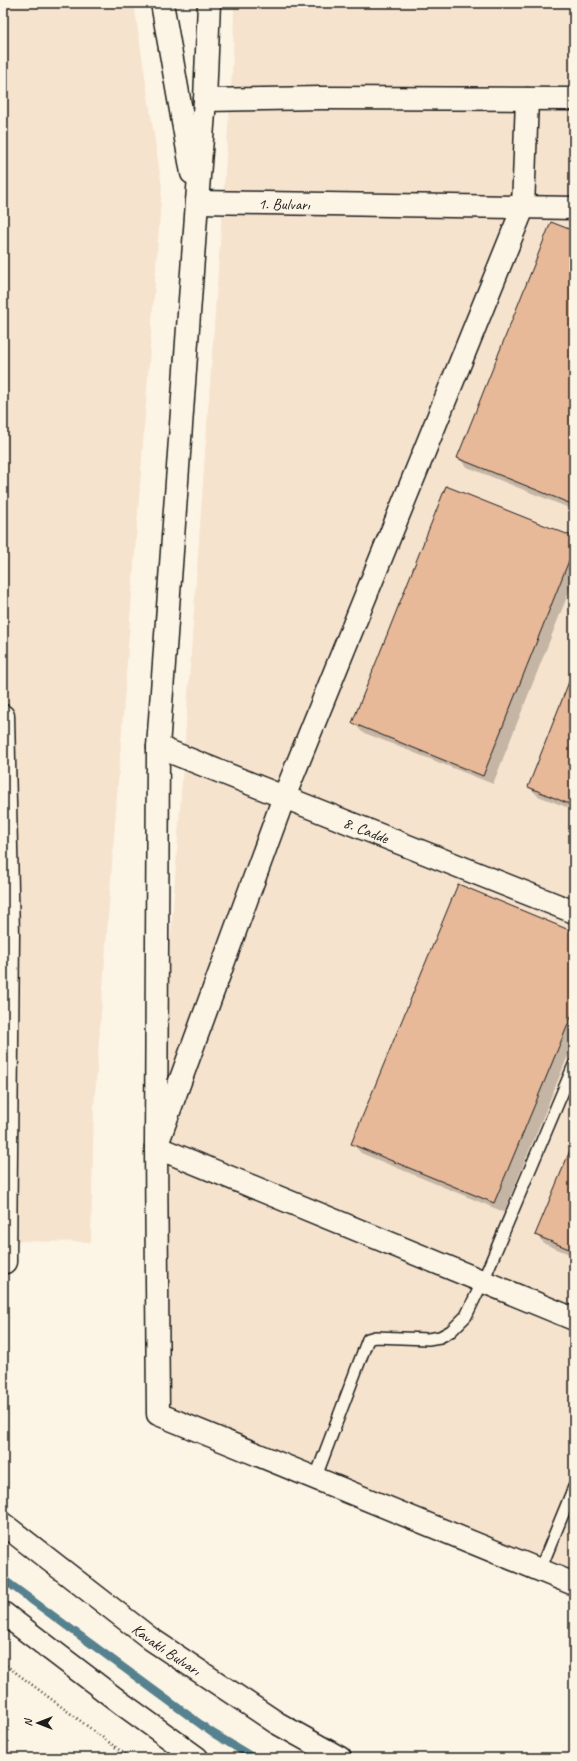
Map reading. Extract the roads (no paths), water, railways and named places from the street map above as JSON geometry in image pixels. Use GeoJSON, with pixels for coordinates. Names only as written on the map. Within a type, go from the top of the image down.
{"type":"FeatureCollection","features":[{"type":"Feature","properties":{"kind":"street"},"geometry":{"type":"LineString","coordinates":[[162,3],[197,202]]}},
{"type":"Feature","properties":{"kind":"street"},"geometry":{"type":"LineString","coordinates":[[209,3],[205,100],[158,747],[156,1147],[158,1414],[574,1584]]}},
{"type":"Feature","properties":{"kind":"street"},"geometry":{"type":"LineString","coordinates":[[205,100],[320,98],[574,99]]}},
{"type":"Feature","properties":{"kind":"street"},"geometry":{"type":"LineString","coordinates":[[156,1147],[284,796],[522,208],[527,99]]}},
{"type":"Feature","properties":{"kind":"street","name":"1. Bulvarı"},"geometry":{"type":"LineString","coordinates":[[197,202],[574,208]]}},
{"type":"Feature","properties":{"kind":"street"},"geometry":{"type":"LineString","coordinates":[[3,716],[6,934],[5,1262],[3,1262]]}},
{"type":"Feature","properties":{"kind":"street","name":"8. Cadde"},"geometry":{"type":"LineString","coordinates":[[158,747],[574,912]]}},
{"type":"Feature","properties":{"kind":"street"},"geometry":{"type":"LineString","coordinates":[[156,1147],[574,1318]]}},
{"type":"Feature","properties":{"kind":"street","name":"Kavaklı Bulvarı"},"geometry":{"type":"LineString","coordinates":[[3,1524],[151,1639],[277,1723],[340,1758]]}},
{"type":"Feature","properties":{"kind":"street"},"geometry":{"type":"LineString","coordinates":[[3,1614],[197,1758]]}},
{"type":"Feature","properties":{"kind":"lane"},"geometry":{"type":"LineString","coordinates":[[315,1479],[368,1339],[428,1339],[440,1337],[451,1331],[466,1316],[484,1281],[574,1065]]}},
{"type":"Feature","properties":{"kind":"lane"},"geometry":{"type":"LineString","coordinates":[[540,1570],[574,1487]]}},
{"type":"Feature","properties":{"kind":"waterway"},"geometry":{"type":"LineString","coordinates":[[3,1579],[211,1732],[254,1758]]}}]}
